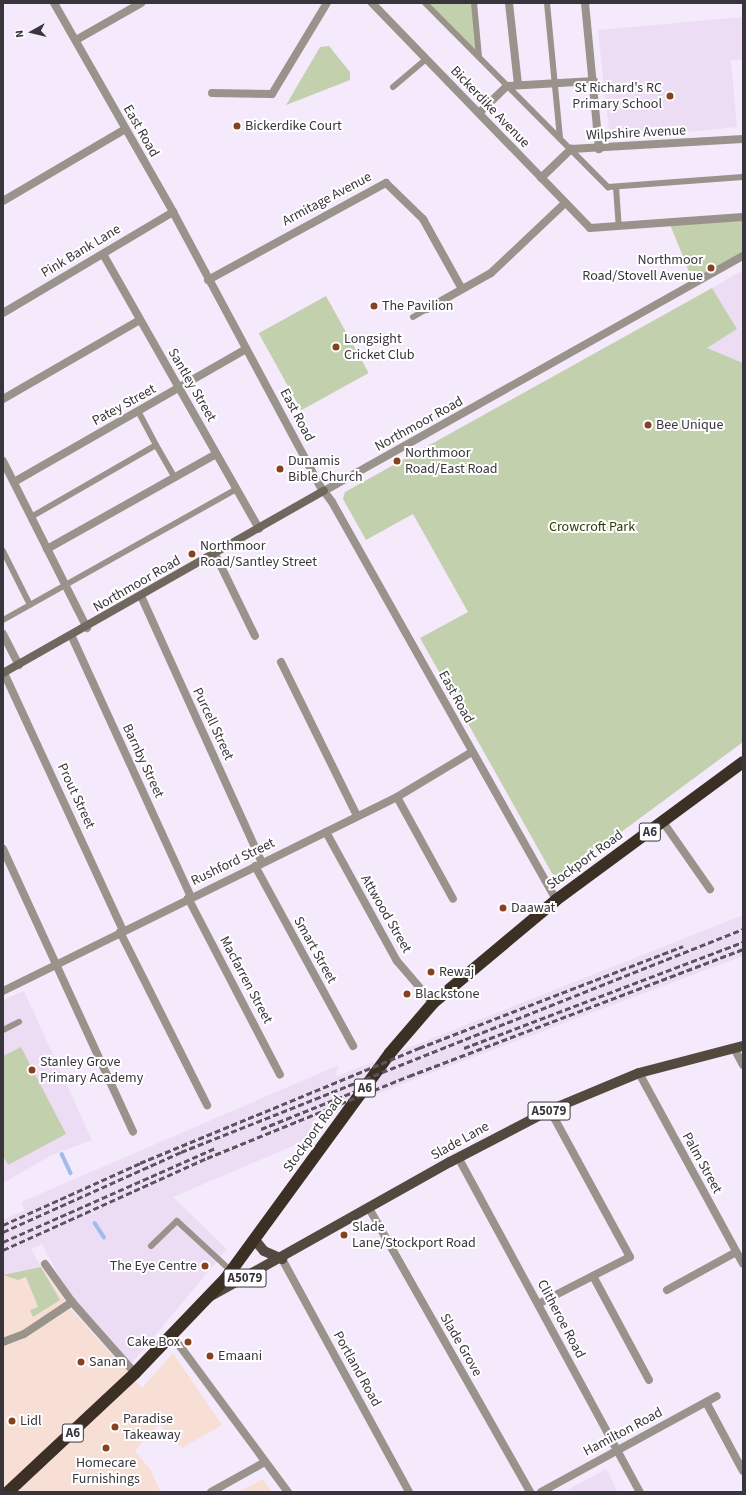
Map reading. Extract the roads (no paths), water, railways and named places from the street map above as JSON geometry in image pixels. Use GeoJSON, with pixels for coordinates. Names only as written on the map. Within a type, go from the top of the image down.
{"type":"FeatureCollection","features":[{"type":"Feature","properties":{"kind":"highway","name":"Stockport Road"},"geometry":{"type":"LineString","coordinates":[[8,1492],[135,1372],[208,1298],[255,1240],[390,1053],[433,1003],[556,900],[743,762]]}},
{"type":"Feature","properties":{"kind":"main road","name":"Slade Lane"},"geometry":{"type":"LineString","coordinates":[[208,1298],[282,1259],[459,1159],[550,1110],[639,1073],[738,1047]]}},
{"type":"Feature","properties":{"kind":"main road"},"geometry":{"type":"LineString","coordinates":[[255,1240],[264,1251],[282,1259]]}},
{"type":"Feature","properties":{"kind":"street","name":"East Road"},"geometry":{"type":"LineString","coordinates":[[54,3],[172,212],[324,491],[556,900]]}},
{"type":"Feature","properties":{"kind":"street"},"geometry":{"type":"LineString","coordinates":[[76,40],[141,3]]}},
{"type":"Feature","properties":{"kind":"street"},"geometry":{"type":"LineString","coordinates":[[212,93],[272,94],[327,3]]}},
{"type":"Feature","properties":{"kind":"street","name":"Bickerdike Avenue"},"geometry":{"type":"LineString","coordinates":[[372,3],[590,228],[619,226]]}},
{"type":"Feature","properties":{"kind":"street"},"geometry":{"type":"LineString","coordinates":[[509,3],[518,85]]}},
{"type":"Feature","properties":{"kind":"street"},"geometry":{"type":"LineString","coordinates":[[585,3],[594,81],[599,149]]}},
{"type":"Feature","properties":{"kind":"street"},"geometry":{"type":"LineString","coordinates":[[479,113],[507,86],[594,81]]}},
{"type":"Feature","properties":{"kind":"street"},"geometry":{"type":"LineString","coordinates":[[3,201],[125,129]]}},
{"type":"Feature","properties":{"kind":"street","name":"Wilpshire Avenue"},"geometry":{"type":"LineString","coordinates":[[541,178],[572,149],[599,149],[743,139]]}},
{"type":"Feature","properties":{"kind":"street","name":"Armitage Avenue"},"geometry":{"type":"LineString","coordinates":[[208,280],[386,183],[423,220],[462,289]]}},
{"type":"Feature","properties":{"kind":"street"},"geometry":{"type":"LineString","coordinates":[[427,309],[491,273],[565,203]]}},
{"type":"Feature","properties":{"kind":"street","name":"Pink Bank Lane"},"geometry":{"type":"LineString","coordinates":[[3,313],[172,212]]}},
{"type":"Feature","properties":{"kind":"street"},"geometry":{"type":"LineString","coordinates":[[619,226],[743,217]]}},
{"type":"Feature","properties":{"kind":"street","name":"Santley Street"},"geometry":{"type":"LineString","coordinates":[[103,254],[258,529]]}},
{"type":"Feature","properties":{"kind":"street","name":"Northmoor Road"},"geometry":{"type":"LineString","coordinates":[[4,673],[72,637],[324,491],[743,256]]}},
{"type":"Feature","properties":{"kind":"street"},"geometry":{"type":"LineString","coordinates":[[3,399],[140,320]]}},
{"type":"Feature","properties":{"kind":"street","name":"Patey Street"},"geometry":{"type":"LineString","coordinates":[[14,482],[246,349]]}},
{"type":"Feature","properties":{"kind":"street"},"geometry":{"type":"LineString","coordinates":[[48,550],[216,454]]}},
{"type":"Feature","properties":{"kind":"street"},"geometry":{"type":"LineString","coordinates":[[3,461],[87,628]]}},
{"type":"Feature","properties":{"kind":"street"},"geometry":{"type":"LineString","coordinates":[[215,554],[255,636]]}},
{"type":"Feature","properties":{"kind":"street","name":"Purcell Street"},"geometry":{"type":"LineString","coordinates":[[141,596],[259,864]]}},
{"type":"Feature","properties":{"kind":"street"},"geometry":{"type":"LineString","coordinates":[[3,634],[18,665]]}},
{"type":"Feature","properties":{"kind":"street","name":"Barnby Street"},"geometry":{"type":"LineString","coordinates":[[72,637],[190,897]]}},
{"type":"Feature","properties":{"kind":"street"},"geometry":{"type":"LineString","coordinates":[[281,662],[357,816]]}},
{"type":"Feature","properties":{"kind":"street","name":"Prout Street"},"geometry":{"type":"LineString","coordinates":[[4,673],[122,931],[207,1105]]}},
{"type":"Feature","properties":{"kind":"street","name":"Rushford Street"},"geometry":{"type":"LineString","coordinates":[[3,991],[190,897],[396,797],[472,752]]}},
{"type":"Feature","properties":{"kind":"street"},"geometry":{"type":"LineString","coordinates":[[396,797],[453,899]]}},
{"type":"Feature","properties":{"kind":"street"},"geometry":{"type":"LineString","coordinates":[[663,822],[710,889]]}},
{"type":"Feature","properties":{"kind":"street","name":"Attwood Street"},"geometry":{"type":"LineString","coordinates":[[326,832],[397,961],[433,1003]]}},
{"type":"Feature","properties":{"kind":"street"},"geometry":{"type":"LineString","coordinates":[[3,849],[132,1132]]}},
{"type":"Feature","properties":{"kind":"street","name":"Smart Street"},"geometry":{"type":"LineString","coordinates":[[259,864],[353,1046]]}},
{"type":"Feature","properties":{"kind":"street","name":"Macfarren Street"},"geometry":{"type":"LineString","coordinates":[[190,897],[280,1075]]}},
{"type":"Feature","properties":{"kind":"street"},"geometry":{"type":"LineString","coordinates":[[738,1047],[743,1065]]}},
{"type":"Feature","properties":{"kind":"street","name":"Palm Street"},"geometry":{"type":"LineString","coordinates":[[639,1073],[743,1264]]}},
{"type":"Feature","properties":{"kind":"street"},"geometry":{"type":"LineString","coordinates":[[538,1304],[630,1257],[550,1110]]}},
{"type":"Feature","properties":{"kind":"street","name":"Clitheroe Road"},"geometry":{"type":"LineString","coordinates":[[459,1159],[640,1492]]}},
{"type":"Feature","properties":{"kind":"street","name":"Slade Grove"},"geometry":{"type":"LineString","coordinates":[[370,1210],[530,1492]]}},
{"type":"Feature","properties":{"kind":"street"},"geometry":{"type":"LineString","coordinates":[[667,1290],[736,1252]]}},
{"type":"Feature","properties":{"kind":"street","name":"Portland Road"},"geometry":{"type":"LineString","coordinates":[[282,1259],[409,1492]]}},
{"type":"Feature","properties":{"kind":"street"},"geometry":{"type":"LineString","coordinates":[[45,1264],[72,1302],[135,1372]]}},
{"type":"Feature","properties":{"kind":"street"},"geometry":{"type":"LineString","coordinates":[[593,1276],[649,1380]]}},
{"type":"Feature","properties":{"kind":"street"},"geometry":{"type":"LineString","coordinates":[[3,1342],[24,1334],[72,1302]]}},
{"type":"Feature","properties":{"kind":"street"},"geometry":{"type":"LineString","coordinates":[[172,1334],[288,1492]]}},
{"type":"Feature","properties":{"kind":"street","name":"Hamilton Road"},"geometry":{"type":"LineString","coordinates":[[541,1492],[617,1449],[717,1396]]}},
{"type":"Feature","properties":{"kind":"street"},"geometry":{"type":"LineString","coordinates":[[706,1402],[743,1472]]}},
{"type":"Feature","properties":{"kind":"street"},"geometry":{"type":"LineString","coordinates":[[211,1492],[265,1462]]}},
{"type":"Feature","properties":{"kind":"lane"},"geometry":{"type":"LineString","coordinates":[[425,3],[572,149],[608,187],[743,178]]}},
{"type":"Feature","properties":{"kind":"lane"},"geometry":{"type":"LineString","coordinates":[[474,3],[479,57]]}},
{"type":"Feature","properties":{"kind":"lane"},"geometry":{"type":"LineString","coordinates":[[547,3],[560,138]]}},
{"type":"Feature","properties":{"kind":"lane"},"geometry":{"type":"LineString","coordinates":[[393,87],[426,59]]}},
{"type":"Feature","properties":{"kind":"lane"},"geometry":{"type":"LineString","coordinates":[[616,187],[619,226]]}},
{"type":"Feature","properties":{"kind":"lane"},"geometry":{"type":"LineString","coordinates":[[412,317],[427,309]]}},
{"type":"Feature","properties":{"kind":"lane"},"geometry":{"type":"LineString","coordinates":[[138,412],[175,478]]}},
{"type":"Feature","properties":{"kind":"lane"},"geometry":{"type":"LineString","coordinates":[[31,517],[156,445]]}},
{"type":"Feature","properties":{"kind":"lane"},"geometry":{"type":"LineString","coordinates":[[3,620],[236,489]]}},
{"type":"Feature","properties":{"kind":"lane"},"geometry":{"type":"LineString","coordinates":[[3,551],[30,605]]}},
{"type":"Feature","properties":{"kind":"lane"},"geometry":{"type":"LineString","coordinates":[[3,1030],[19,1022]]}},
{"type":"Feature","properties":{"kind":"lane"},"geometry":{"type":"LineString","coordinates":[[151,1246],[177,1221],[232,1270],[241,1280]]}},
{"type":"Feature","properties":{"kind":"waterway"},"geometry":{"type":"LineString","coordinates":[[62,1154],[71,1173]]}},
{"type":"Feature","properties":{"kind":"waterway"},"geometry":{"type":"LineString","coordinates":[[95,1223],[104,1237]]}},
{"type":"Feature","properties":{"kind":"railway"},"geometry":{"type":"LineString","coordinates":[[3,1232],[181,1152],[743,929]]}},
{"type":"Feature","properties":{"kind":"railway"},"geometry":{"type":"LineString","coordinates":[[464,1048],[743,942]]}},
{"type":"Feature","properties":{"kind":"railway"},"geometry":{"type":"LineString","coordinates":[[3,1225],[140,1163],[419,1048],[683,946]]}},
{"type":"Feature","properties":{"kind":"railway"},"geometry":{"type":"LineString","coordinates":[[3,1250],[207,1158],[409,1076],[743,949]]}},
{"type":"Feature","properties":{"kind":"railway"},"geometry":{"type":"LineString","coordinates":[[261,1129],[371,1085]]}},
{"type":"Feature","properties":{"kind":"railway"},"geometry":{"type":"LineString","coordinates":[[3,1242],[215,1148]]}},
{"type":"Feature","properties":{"kind":"place","name":"St Richard's RC Primary School"},"geometry":{"type":"Point","coordinates":[670,96]}},
{"type":"Feature","properties":{"kind":"place","name":"Bickerdike Court"},"geometry":{"type":"Point","coordinates":[237,126]}},
{"type":"Feature","properties":{"kind":"place","name":"Northmoor Road/Stovell Avenue"},"geometry":{"type":"Point","coordinates":[711,268]}},
{"type":"Feature","properties":{"kind":"place","name":"The Pavilion"},"geometry":{"type":"Point","coordinates":[374,306]}},
{"type":"Feature","properties":{"kind":"place","name":"Longsight Cricket Club"},"geometry":{"type":"Point","coordinates":[336,347]}},
{"type":"Feature","properties":{"kind":"place","name":"Bee Unique"},"geometry":{"type":"Point","coordinates":[648,425]}},
{"type":"Feature","properties":{"kind":"place","name":"Northmoor Road/East Road"},"geometry":{"type":"Point","coordinates":[397,461]}},
{"type":"Feature","properties":{"kind":"place","name":"Dunamis Bible Church"},"geometry":{"type":"Point","coordinates":[280,469]}},
{"type":"Feature","properties":{"kind":"place","name":"Northmoor Road/Santley Street"},"geometry":{"type":"Point","coordinates":[192,554]}},
{"type":"Feature","properties":{"kind":"place","name":"Daawat"},"geometry":{"type":"Point","coordinates":[503,908]}},
{"type":"Feature","properties":{"kind":"place","name":"Rewaj"},"geometry":{"type":"Point","coordinates":[431,972]}},
{"type":"Feature","properties":{"kind":"place","name":"Blackstone"},"geometry":{"type":"Point","coordinates":[407,994]}},
{"type":"Feature","properties":{"kind":"place","name":"Stanley Grove Primary Academy"},"geometry":{"type":"Point","coordinates":[32,1070]}},
{"type":"Feature","properties":{"kind":"place","name":"Slade Lane/Stockport Road"},"geometry":{"type":"Point","coordinates":[344,1235]}},
{"type":"Feature","properties":{"kind":"place","name":"The Eye Centre"},"geometry":{"type":"Point","coordinates":[205,1266]}},
{"type":"Feature","properties":{"kind":"place","name":"Cake Box"},"geometry":{"type":"Point","coordinates":[188,1342]}},
{"type":"Feature","properties":{"kind":"place","name":"Emaani"},"geometry":{"type":"Point","coordinates":[210,1356]}},
{"type":"Feature","properties":{"kind":"place","name":"Sanan"},"geometry":{"type":"Point","coordinates":[81,1362]}},
{"type":"Feature","properties":{"kind":"place","name":"Lidl"},"geometry":{"type":"Point","coordinates":[12,1421]}},
{"type":"Feature","properties":{"kind":"place","name":"Paradise Takeaway"},"geometry":{"type":"Point","coordinates":[115,1427]}},
{"type":"Feature","properties":{"kind":"place","name":"Homecare Furnishings"},"geometry":{"type":"Point","coordinates":[106,1448]}},
{"type":"Feature","properties":{"kind":"park label","name":"Crowcroft Park"},"geometry":{"type":"Point","coordinates":[592,527]}}]}
